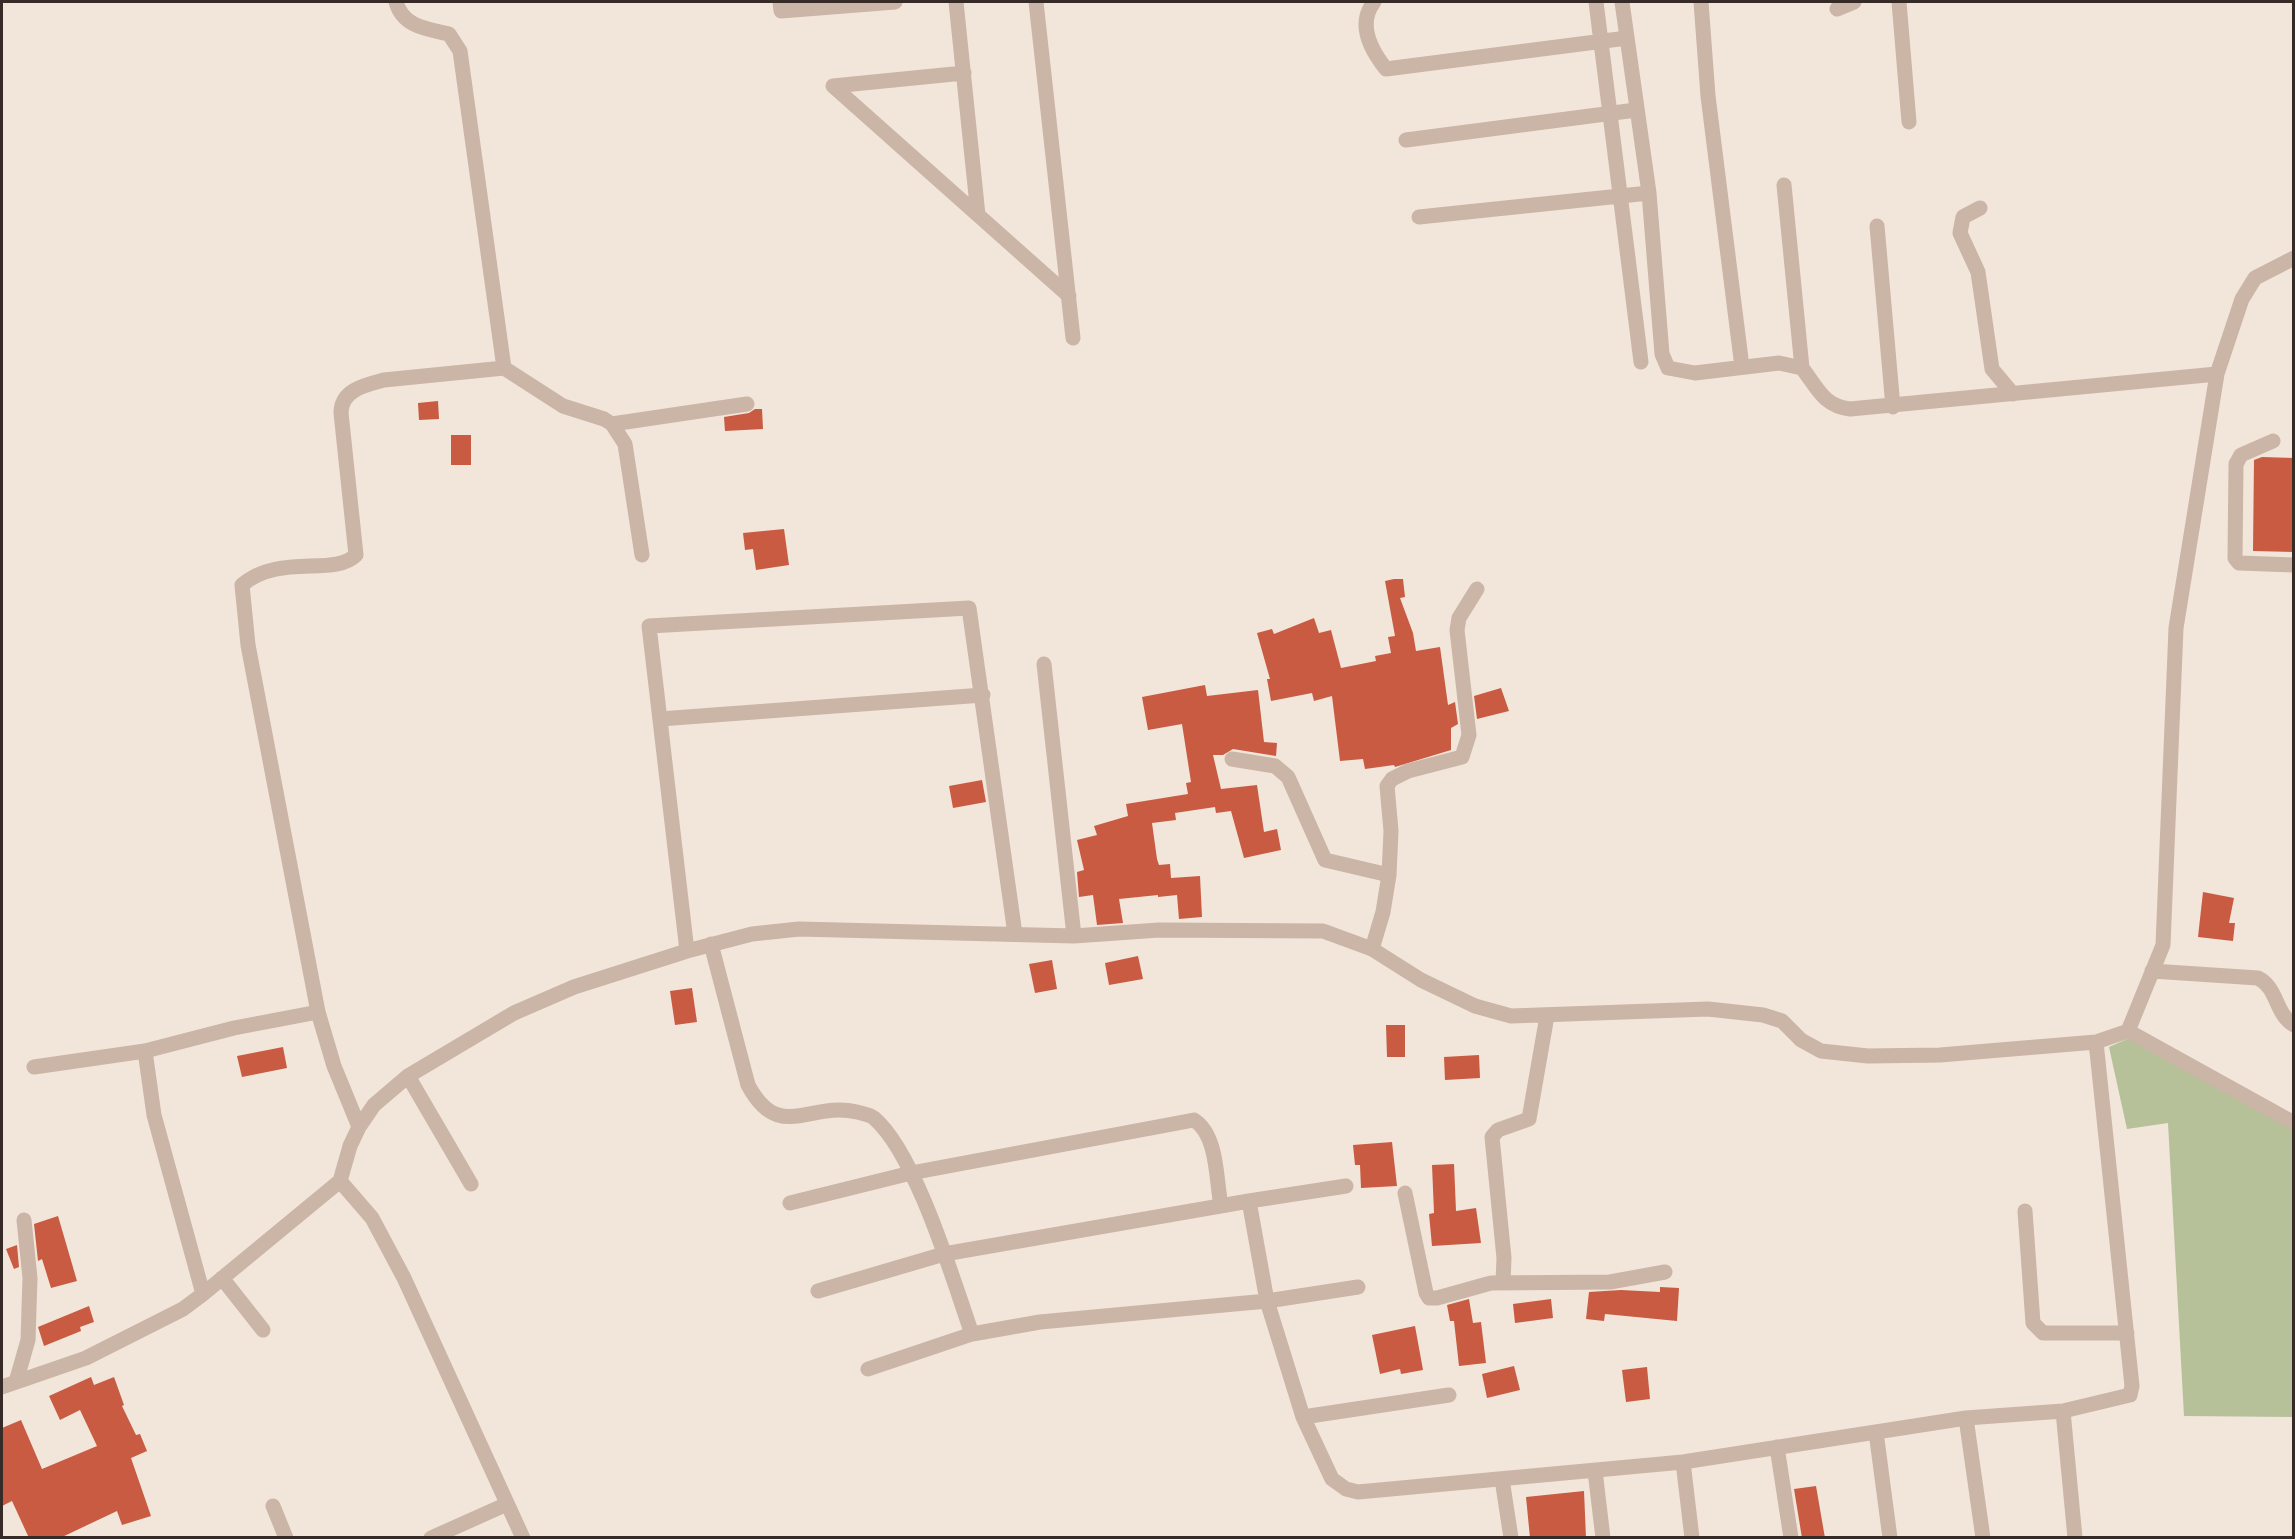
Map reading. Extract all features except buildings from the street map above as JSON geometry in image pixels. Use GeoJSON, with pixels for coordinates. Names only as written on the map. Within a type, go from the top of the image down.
{"type":"FeatureCollection","features":[{"type":"Feature","properties":{"kind":"street"},"geometry":{"type":"LineString","coordinates":[[396,2],[404,18],[415,26],[449,34],[460,51],[504,368]]}},
{"type":"Feature","properties":{"kind":"street"},"geometry":{"type":"LineString","coordinates":[[780,2],[781,11],[895,2]]}},
{"type":"Feature","properties":{"kind":"street"},"geometry":{"type":"LineString","coordinates":[[956,2],[978,215]]}},
{"type":"Feature","properties":{"kind":"street"},"geometry":{"type":"LineString","coordinates":[[1036,2],[1073,338]]}},
{"type":"Feature","properties":{"kind":"street"},"geometry":{"type":"LineString","coordinates":[[1374,2],[1365,19],[1366,32],[1377,57],[1386,69],[1627,38]]}},
{"type":"Feature","properties":{"kind":"street"},"geometry":{"type":"LineString","coordinates":[[1596,2],[1641,362]]}},
{"type":"Feature","properties":{"kind":"street"},"geometry":{"type":"LineString","coordinates":[[1622,2],[1649,193],[1665,362],[1668,368],[1688,373],[1779,363],[1802,368]]}},
{"type":"Feature","properties":{"kind":"street"},"geometry":{"type":"LineString","coordinates":[[1701,2],[1708,96],[1742,367]]}},
{"type":"Feature","properties":{"kind":"street"},"geometry":{"type":"LineString","coordinates":[[1837,9],[1854,2]]}},
{"type":"Feature","properties":{"kind":"street"},"geometry":{"type":"LineString","coordinates":[[1899,2],[1909,122]]}},
{"type":"Feature","properties":{"kind":"street"},"geometry":{"type":"LineString","coordinates":[[964,73],[833,86],[1068,296]]}},
{"type":"Feature","properties":{"kind":"street"},"geometry":{"type":"LineString","coordinates":[[1406,140],[1636,110]]}},
{"type":"Feature","properties":{"kind":"street"},"geometry":{"type":"LineString","coordinates":[[1784,185],[1802,368],[1823,398],[1834,406],[1850,409],[1893,407],[2217,374]]}},
{"type":"Feature","properties":{"kind":"street"},"geometry":{"type":"LineString","coordinates":[[1419,217],[1649,193]]}},
{"type":"Feature","properties":{"kind":"street"},"geometry":{"type":"LineString","coordinates":[[1980,208],[1963,217],[1960,232],[1978,272],[1992,369],[2013,394]]}},
{"type":"Feature","properties":{"kind":"street"},"geometry":{"type":"LineString","coordinates":[[1877,226],[1893,407]]}},
{"type":"Feature","properties":{"kind":"street"},"geometry":{"type":"LineString","coordinates":[[9,1384],[86,1358],[155,1324],[203,1294],[340,1181],[350,1146],[359,1127],[374,1105],[408,1076],[514,1013],[574,987],[687,951],[752,934],[799,929],[1074,936],[1159,930],[1304,929],[1323,931],[1372,949],[1421,980],[1475,1006],[1511,1016],[1696,1009],[1764,1015],[1782,1021],[1801,1040],[1821,1051],[1868,1056],[1940,1054],[2096,1042],[2128,1030],[2163,945],[2176,628],[2217,374],[2242,299],[2255,278],[2294,258]]}},
{"type":"Feature","properties":{"kind":"street"},"geometry":{"type":"LineString","coordinates":[[359,1127],[334,1066],[318,1012],[248,645],[242,585],[255,575],[283,566],[335,564],[347,562],[356,555],[341,413],[341,402],[346,396],[368,384],[384,380],[504,368],[563,406],[604,419],[612,424],[625,444],[642,555]]}},
{"type":"Feature","properties":{"kind":"street"},"geometry":{"type":"LineString","coordinates":[[612,424],[747,404]]}},
{"type":"Feature","properties":{"kind":"street"},"geometry":{"type":"LineString","coordinates":[[2273,441],[2241,455],[2236,464],[2235,558],[2239,563],[2294,565]]}},
{"type":"Feature","properties":{"kind":"street"},"geometry":{"type":"LineString","coordinates":[[1372,949],[1383,912],[1389,874],[1391,831],[1387,786],[1392,779],[1402,773],[1462,758],[1469,735],[1457,630],[1459,618],[1477,590]]}},
{"type":"Feature","properties":{"kind":"street"},"geometry":{"type":"LineString","coordinates":[[687,951],[649,626],[969,608],[1015,934]]}},
{"type":"Feature","properties":{"kind":"street"},"geometry":{"type":"LineString","coordinates":[[1044,664],[1074,936]]}},
{"type":"Feature","properties":{"kind":"street"},"geometry":{"type":"LineString","coordinates":[[660,719],[983,695]]}},
{"type":"Feature","properties":{"kind":"street"},"geometry":{"type":"LineString","coordinates":[[1232,759],[1275,766],[1288,777],[1325,860],[1389,874]]}},
{"type":"Feature","properties":{"kind":"street"},"geometry":{"type":"LineString","coordinates":[[711,944],[748,1085],[758,1102],[773,1115],[787,1117],[849,1110],[872,1116],[887,1131],[911,1173],[944,1254],[972,1334]]}},
{"type":"Feature","properties":{"kind":"street"},"geometry":{"type":"LineString","coordinates":[[2152,971],[2258,978],[2268,986],[2283,1017],[2294,1025]]}},
{"type":"Feature","properties":{"kind":"street"},"geometry":{"type":"LineString","coordinates":[[34,1067],[144,1051],[234,1028],[318,1012]]}},
{"type":"Feature","properties":{"kind":"street"},"geometry":{"type":"LineString","coordinates":[[1503,1282],[1504,1258],[1492,1137],[1498,1130],[1529,1119],[1547,1016]]}},
{"type":"Feature","properties":{"kind":"street"},"geometry":{"type":"LineString","coordinates":[[2128,1030],[2294,1123]]}},
{"type":"Feature","properties":{"kind":"street"},"geometry":{"type":"LineString","coordinates":[[1249,1201],[1267,1301],[1303,1417],[1332,1479],[1346,1489],[1358,1492],[1683,1462],[1966,1419],[2063,1411],[2130,1395],[2132,1386],[2096,1042]]}},
{"type":"Feature","properties":{"kind":"street"},"geometry":{"type":"LineString","coordinates":[[144,1051],[154,1115],[203,1294]]}},
{"type":"Feature","properties":{"kind":"street"},"geometry":{"type":"LineString","coordinates":[[408,1076],[471,1184]]}},
{"type":"Feature","properties":{"kind":"street"},"geometry":{"type":"LineString","coordinates":[[790,1203],[911,1173],[1194,1120],[1203,1126],[1209,1138],[1221,1206]]}},
{"type":"Feature","properties":{"kind":"street"},"geometry":{"type":"LineString","coordinates":[[340,1181],[372,1218],[404,1278],[523,1538]]}},
{"type":"Feature","properties":{"kind":"street"},"geometry":{"type":"LineString","coordinates":[[818,1291],[944,1254],[1346,1186]]}},
{"type":"Feature","properties":{"kind":"street"},"geometry":{"type":"LineString","coordinates":[[1405,1193],[1428,1297],[1437,1298],[1503,1282],[1610,1282],[1665,1272]]}},
{"type":"Feature","properties":{"kind":"street"},"geometry":{"type":"LineString","coordinates":[[2025,1211],[2033,1323],[2038,1330],[2043,1333],[2127,1333]]}},
{"type":"Feature","properties":{"kind":"street"},"geometry":{"type":"LineString","coordinates":[[9,1384],[28,1340],[30,1278],[24,1220]]}},
{"type":"Feature","properties":{"kind":"street"},"geometry":{"type":"LineString","coordinates":[[222,1278],[263,1330]]}},
{"type":"Feature","properties":{"kind":"street"},"geometry":{"type":"LineString","coordinates":[[868,1370],[972,1334],[1040,1322],[1267,1301],[1358,1287]]}},
{"type":"Feature","properties":{"kind":"street"},"geometry":{"type":"LineString","coordinates":[[1303,1417],[1449,1395]]}},
{"type":"Feature","properties":{"kind":"street"},"geometry":{"type":"LineString","coordinates":[[2063,1411],[2075,1538]]}},
{"type":"Feature","properties":{"kind":"street"},"geometry":{"type":"LineString","coordinates":[[1966,1419],[1983,1538]]}},
{"type":"Feature","properties":{"kind":"street"},"geometry":{"type":"LineString","coordinates":[[1876,1432],[1890,1538]]}},
{"type":"Feature","properties":{"kind":"street"},"geometry":{"type":"LineString","coordinates":[[1778,1447],[1791,1538]]}},
{"type":"Feature","properties":{"kind":"street"},"geometry":{"type":"LineString","coordinates":[[1683,1462],[1692,1538]]}},
{"type":"Feature","properties":{"kind":"street"},"geometry":{"type":"LineString","coordinates":[[1595,1471],[1603,1538]]}},
{"type":"Feature","properties":{"kind":"street"},"geometry":{"type":"LineString","coordinates":[[1502,1479],[1511,1538]]}},
{"type":"Feature","properties":{"kind":"street"},"geometry":{"type":"LineString","coordinates":[[431,1538],[507,1504]]}},
{"type":"Feature","properties":{"kind":"street"},"geometry":{"type":"LineString","coordinates":[[273,1506],[286,1538]]}},
{"type":"Feature","properties":{"kind":"green space"},"geometry":{"type":"Polygon","coordinates":[[[2141,1033],[2293,1118],[2293,1417],[2184,1416],[2168,1123],[2127,1129],[2109,1047],[2141,1033]]]}}]}
